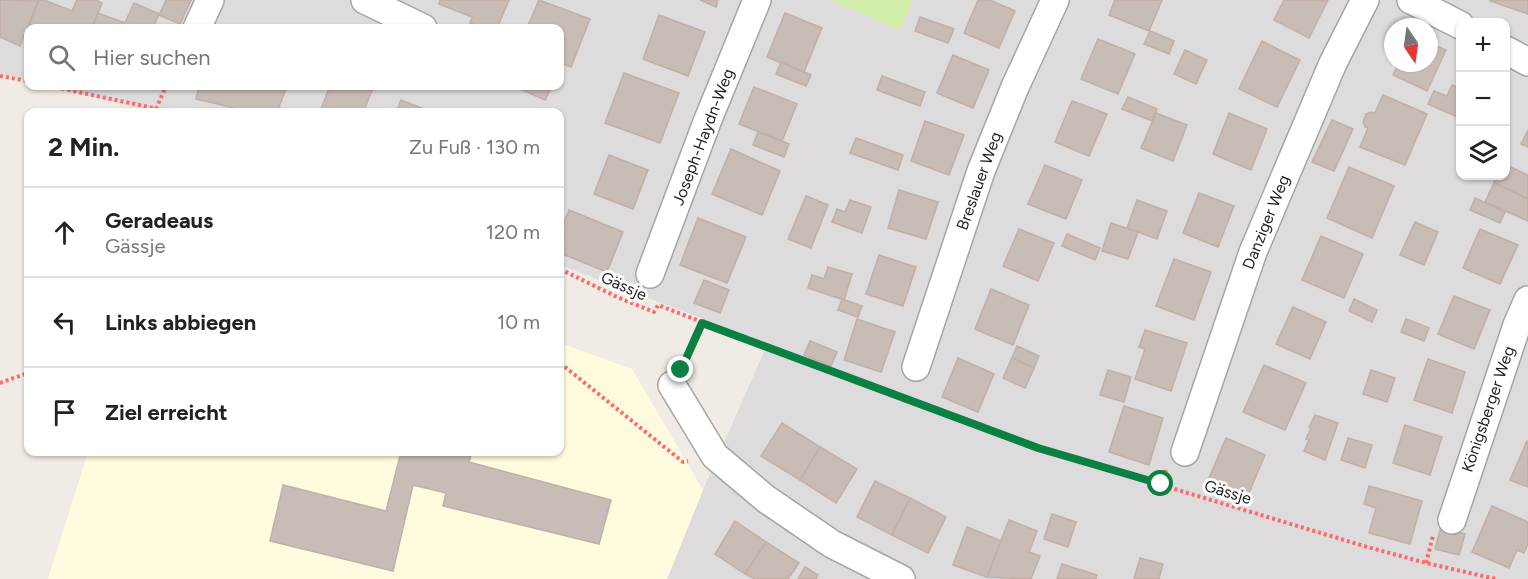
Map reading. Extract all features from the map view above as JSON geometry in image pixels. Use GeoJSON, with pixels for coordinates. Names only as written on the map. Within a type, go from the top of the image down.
{"type":"FeatureCollection","features":[{"type":"Feature","properties":{"kind":"street"},"geometry":{"type":"LineString","coordinates":[[199,24],[210,0]]}},
{"type":"Feature","properties":{"kind":"street"},"geometry":{"type":"LineString","coordinates":[[365,0],[415,24]]}},
{"type":"Feature","properties":{"kind":"street","name":"Joseph-Haydn-Weg"},"geometry":{"type":"LineString","coordinates":[[650,274],[707,122],[757,0]]}},
{"type":"Feature","properties":{"kind":"street","name":"Breslauer Weg"},"geometry":{"type":"LineString","coordinates":[[916,367],[981,171],[1019,78],[1055,0]]}},
{"type":"Feature","properties":{"kind":"street","name":"Danziger Weg"},"geometry":{"type":"LineString","coordinates":[[1185,452],[1252,252],[1333,63],[1365,0]]}},
{"type":"Feature","properties":{"kind":"street"},"geometry":{"type":"LineString","coordinates":[[1411,0],[1456,22]]}},
{"type":"Feature","properties":{"kind":"street"},"geometry":{"type":"LineString","coordinates":[[1510,52],[1528,63]]}},
{"type":"Feature","properties":{"kind":"street","name":"Königsberger Weg"},"geometry":{"type":"LineString","coordinates":[[1452,520],[1517,325],[1528,300]]}},
{"type":"Feature","properties":{"kind":"street"},"geometry":{"type":"LineString","coordinates":[[676,378],[715,456],[766,499],[832,543],[901,579]]}},
{"type":"Feature","properties":{"kind":"path"},"geometry":{"type":"LineString","coordinates":[[0,76],[24,80]]}},
{"type":"Feature","properties":{"kind":"path"},"geometry":{"type":"LineString","coordinates":[[68,90],[151,108]]}},
{"type":"Feature","properties":{"kind":"path"},"geometry":{"type":"LineString","coordinates":[[156,108],[164,90]]}},
{"type":"Feature","properties":{"kind":"path","name":"Gässje"},"geometry":{"type":"LineString","coordinates":[[564,270],[638,306],[654,312],[658,305],[1038,448],[1364,546],[1496,579]]}},
{"type":"Feature","properties":{"kind":"path"},"geometry":{"type":"LineString","coordinates":[[676,378],[702,323]]}},
{"type":"Feature","properties":{"kind":"path"},"geometry":{"type":"LineString","coordinates":[[564,366],[683,462],[715,456]]}},
{"type":"Feature","properties":{"kind":"path"},"geometry":{"type":"LineString","coordinates":[[0,383],[24,374]]}},
{"type":"Feature","properties":{"kind":"shaded area"},"geometry":{"type":"Polygon","coordinates":[[[0,0],[1528,0],[1528,579],[667,579],[703,490],[768,343],[564,266],[564,108],[139,108],[64,90],[564,90],[564,24],[24,24],[24,80],[0,74],[0,0]]]}},
{"type":"Feature","properties":{"kind":"shaded area"},"geometry":{"type":"Polygon","coordinates":[[[564,344],[632,369],[703,490],[667,579],[48,579],[87,456],[564,456],[564,344]]]}},
{"type":"Feature","properties":{"kind":"green space"},"geometry":{"type":"Polygon","coordinates":[[[829,0],[913,0],[900,30],[829,0]]]}},
{"type":"Feature","properties":{"kind":"building"},"geometry":{"type":"Polygon","coordinates":[[[0,0],[38,1],[29,24],[24,24],[24,36],[20,46],[0,37],[0,0]]]}},
{"type":"Feature","properties":{"kind":"building"},"geometry":{"type":"Polygon","coordinates":[[[39,0],[72,11],[77,0],[96,0],[102,3],[94,24],[29,24],[39,0]]]}},
{"type":"Feature","properties":{"kind":"building"},"geometry":{"type":"Polygon","coordinates":[[[166,0],[191,0],[180,24],[159,15],[166,0]]]}},
{"type":"Feature","properties":{"kind":"building"},"geometry":{"type":"Polygon","coordinates":[[[440,0],[509,0],[499,24],[470,23],[472,17],[439,4],[440,0]]]}},
{"type":"Feature","properties":{"kind":"building"},"geometry":{"type":"Polygon","coordinates":[[[539,0],[590,19],[571,67],[564,64],[564,24],[529,24],[539,0]]]}},
{"type":"Feature","properties":{"kind":"building"},"geometry":{"type":"Polygon","coordinates":[[[700,0],[718,0],[716,7],[700,0]]]}},
{"type":"Feature","properties":{"kind":"building"},"geometry":{"type":"Polygon","coordinates":[[[978,0],[990,0],[1015,11],[999,48],[964,33],[978,0]]]}},
{"type":"Feature","properties":{"kind":"building"},"geometry":{"type":"Polygon","coordinates":[[[1115,0],[1162,0],[1149,31],[1109,15],[1115,0]]]}},
{"type":"Feature","properties":{"kind":"building"},"geometry":{"type":"Polygon","coordinates":[[[1284,0],[1328,0],[1309,38],[1274,20],[1284,0]]]}},
{"type":"Feature","properties":{"kind":"building"},"geometry":{"type":"Polygon","coordinates":[[[1491,0],[1528,0],[1528,14],[1490,1],[1491,0]]]}},
{"type":"Feature","properties":{"kind":"building"},"geometry":{"type":"Polygon","coordinates":[[[134,3],[159,14],[155,24],[94,24],[98,13],[125,23],[134,3]]]}},
{"type":"Feature","properties":{"kind":"building"},"geometry":{"type":"Polygon","coordinates":[[[785,13],[822,28],[804,72],[767,57],[785,13]]]}},
{"type":"Feature","properties":{"kind":"building"},"geometry":{"type":"Polygon","coordinates":[[[659,15],[705,32],[688,76],[643,59],[659,15]]]}},
{"type":"Feature","properties":{"kind":"building"},"geometry":{"type":"Polygon","coordinates":[[[920,17],[954,29],[948,43],[915,31],[920,17]]]}},
{"type":"Feature","properties":{"kind":"building"},"geometry":{"type":"Polygon","coordinates":[[[1150,31],[1174,41],[1169,54],[1144,44],[1150,31]]]}},
{"type":"Feature","properties":{"kind":"building"},"geometry":{"type":"Polygon","coordinates":[[[1098,39],[1135,54],[1118,94],[1081,79],[1098,39]]]}},
{"type":"Feature","properties":{"kind":"building"},"geometry":{"type":"Polygon","coordinates":[[[1262,41],[1300,60],[1277,107],[1239,89],[1262,41]]]}},
{"type":"Feature","properties":{"kind":"building"},"geometry":{"type":"Polygon","coordinates":[[[1438,47],[1446,50],[1438,67],[1438,47]]]}},
{"type":"Feature","properties":{"kind":"building"},"geometry":{"type":"Polygon","coordinates":[[[1185,50],[1207,60],[1196,84],[1174,74],[1185,50]]]}},
{"type":"Feature","properties":{"kind":"building"},"geometry":{"type":"Polygon","coordinates":[[[953,55],[989,70],[973,108],[937,93],[953,55]]]}},
{"type":"Feature","properties":{"kind":"building"},"geometry":{"type":"Polygon","coordinates":[[[781,62],[811,75],[806,86],[776,74],[781,62]]]}},
{"type":"Feature","properties":{"kind":"building"},"geometry":{"type":"Polygon","coordinates":[[[1394,72],[1436,72],[1427,91],[1393,75],[1394,72]]]}},
{"type":"Feature","properties":{"kind":"building"},"geometry":{"type":"Polygon","coordinates":[[[624,73],[679,93],[660,143],[605,123],[624,73]]]}},
{"type":"Feature","properties":{"kind":"building"},"geometry":{"type":"Polygon","coordinates":[[[882,76],[925,92],[920,106],[877,90],[882,76]]]}},
{"type":"Feature","properties":{"kind":"building"},"geometry":{"type":"Polygon","coordinates":[[[1452,85],[1456,87],[1456,116],[1428,104],[1434,91],[1447,96],[1452,85]]]}},
{"type":"Feature","properties":{"kind":"building"},"geometry":{"type":"Polygon","coordinates":[[[754,87],[797,104],[782,141],[739,124],[754,87]]]}},
{"type":"Feature","properties":{"kind":"building"},"geometry":{"type":"Polygon","coordinates":[[[198,90],[285,90],[279,108],[234,108],[196,99],[198,90]]]}},
{"type":"Feature","properties":{"kind":"building"},"geometry":{"type":"Polygon","coordinates":[[[328,90],[372,90],[365,108],[321,108],[328,90]]]}},
{"type":"Feature","properties":{"kind":"building"},"geometry":{"type":"Polygon","coordinates":[[[522,90],[550,90],[545,100],[522,90]]]}},
{"type":"Feature","properties":{"kind":"building"},"geometry":{"type":"Polygon","coordinates":[[[1383,95],[1427,114],[1405,165],[1360,147],[1368,128],[1363,122],[1366,114],[1375,113],[1383,95]]]}},
{"type":"Feature","properties":{"kind":"building"},"geometry":{"type":"Polygon","coordinates":[[[1128,97],[1157,109],[1152,121],[1122,109],[1128,97]]]}},
{"type":"Feature","properties":{"kind":"building"},"geometry":{"type":"Polygon","coordinates":[[[401,100],[422,108],[398,108],[401,100]]]}},
{"type":"Feature","properties":{"kind":"building"},"geometry":{"type":"Polygon","coordinates":[[[1072,101],[1107,114],[1089,156],[1055,142],[1072,101]]]}},
{"type":"Feature","properties":{"kind":"building"},"geometry":{"type":"Polygon","coordinates":[[[1156,113],[1187,125],[1173,161],[1141,148],[1156,113]]]}},
{"type":"Feature","properties":{"kind":"building"},"geometry":{"type":"Polygon","coordinates":[[[1229,113],[1267,129],[1251,170],[1213,154],[1229,113]]]}},
{"type":"Feature","properties":{"kind":"building"},"geometry":{"type":"Polygon","coordinates":[[[1332,120],[1353,129],[1334,171],[1312,162],[1332,120]]]}},
{"type":"Feature","properties":{"kind":"building"},"geometry":{"type":"Polygon","coordinates":[[[925,121],[964,135],[949,175],[911,161],[925,121]]]}},
{"type":"Feature","properties":{"kind":"building"},"geometry":{"type":"Polygon","coordinates":[[[1528,130],[1528,147],[1521,144],[1528,130]]]}},
{"type":"Feature","properties":{"kind":"building"},"geometry":{"type":"Polygon","coordinates":[[[758,132],[789,144],[784,157],[753,145],[758,132]]]}},
{"type":"Feature","properties":{"kind":"building"},"geometry":{"type":"Polygon","coordinates":[[[856,138],[903,155],[898,170],[850,153],[856,138]]]}},
{"type":"Feature","properties":{"kind":"building"},"geometry":{"type":"Polygon","coordinates":[[[731,149],[780,171],[762,215],[712,194],[731,149]]]}},
{"type":"Feature","properties":{"kind":"building"},"geometry":{"type":"Polygon","coordinates":[[[609,155],[648,170],[633,209],[594,194],[609,155]]]}},
{"type":"Feature","properties":{"kind":"building"},"geometry":{"type":"Polygon","coordinates":[[[1045,165],[1082,180],[1066,219],[1028,204],[1045,165]]]}},
{"type":"Feature","properties":{"kind":"building"},"geometry":{"type":"Polygon","coordinates":[[[1349,167],[1394,186],[1372,238],[1327,218],[1349,167]]]}},
{"type":"Feature","properties":{"kind":"building"},"geometry":{"type":"Polygon","coordinates":[[[1510,167],[1528,175],[1528,199],[1494,183],[1495,180],[1510,180],[1510,167]]]}},
{"type":"Feature","properties":{"kind":"building"},"geometry":{"type":"Polygon","coordinates":[[[1494,183],[1528,199],[1528,221],[1485,202],[1494,183]]]}},
{"type":"Feature","properties":{"kind":"building"},"geometry":{"type":"Polygon","coordinates":[[[899,190],[938,202],[926,239],[888,228],[899,190]]]}},
{"type":"Feature","properties":{"kind":"building"},"geometry":{"type":"Polygon","coordinates":[[[1199,193],[1234,206],[1218,247],[1183,233],[1199,193]]]}},
{"type":"Feature","properties":{"kind":"building"},"geometry":{"type":"Polygon","coordinates":[[[806,196],[828,205],[811,248],[788,239],[806,196]]]}},
{"type":"Feature","properties":{"kind":"building"},"geometry":{"type":"Polygon","coordinates":[[[1475,198],[1505,212],[1500,223],[1470,210],[1475,198]]]}},
{"type":"Feature","properties":{"kind":"building"},"geometry":{"type":"Polygon","coordinates":[[[850,200],[871,207],[862,233],[832,222],[837,209],[845,212],[850,200]]]}},
{"type":"Feature","properties":{"kind":"building"},"geometry":{"type":"Polygon","coordinates":[[[1137,200],[1167,211],[1157,239],[1127,228],[1137,200]]]}},
{"type":"Feature","properties":{"kind":"building"},"geometry":{"type":"Polygon","coordinates":[[[569,210],[623,232],[607,272],[564,255],[564,223],[569,210]]]}},
{"type":"Feature","properties":{"kind":"building"},"geometry":{"type":"Polygon","coordinates":[[[698,218],[746,237],[727,283],[680,265],[698,218]]]}},
{"type":"Feature","properties":{"kind":"building"},"geometry":{"type":"Polygon","coordinates":[[[1415,222],[1438,232],[1424,265],[1400,255],[1415,222]]]}},
{"type":"Feature","properties":{"kind":"building"},"geometry":{"type":"Polygon","coordinates":[[[1111,223],[1138,232],[1128,259],[1102,251],[1111,223]]]}},
{"type":"Feature","properties":{"kind":"building"},"geometry":{"type":"Polygon","coordinates":[[[1019,229],[1054,243],[1038,281],[1003,266],[1019,229]]]}},
{"type":"Feature","properties":{"kind":"building"},"geometry":{"type":"Polygon","coordinates":[[[1480,229],[1518,245],[1500,284],[1463,268],[1480,229]]]}},
{"type":"Feature","properties":{"kind":"building"},"geometry":{"type":"Polygon","coordinates":[[[1067,234],[1100,248],[1095,260],[1062,246],[1067,234]]]}},
{"type":"Feature","properties":{"kind":"building"},"geometry":{"type":"Polygon","coordinates":[[[1321,236],[1363,254],[1344,298],[1302,280],[1321,236]]]}},
{"type":"Feature","properties":{"kind":"building"},"geometry":{"type":"Polygon","coordinates":[[[879,255],[916,267],[903,306],[866,294],[879,255]]]}},
{"type":"Feature","properties":{"kind":"building"},"geometry":{"type":"Polygon","coordinates":[[[1174,259],[1211,272],[1194,320],[1156,306],[1174,259]]]}},
{"type":"Feature","properties":{"kind":"building"},"geometry":{"type":"Polygon","coordinates":[[[828,267],[852,274],[844,300],[808,288],[812,275],[824,279],[828,267]]]}},
{"type":"Feature","properties":{"kind":"building"},"geometry":{"type":"Polygon","coordinates":[[[704,280],[729,290],[720,313],[694,303],[704,280]]]}},
{"type":"Feature","properties":{"kind":"building"},"geometry":{"type":"Polygon","coordinates":[[[991,289],[1029,305],[1013,345],[975,329],[991,289]]]}},
{"type":"Feature","properties":{"kind":"building"},"geometry":{"type":"Polygon","coordinates":[[[1454,296],[1490,310],[1474,349],[1438,334],[1454,296]]]}},
{"type":"Feature","properties":{"kind":"building"},"geometry":{"type":"Polygon","coordinates":[[[842,299],[862,306],[858,317],[838,310],[842,299]]]}},
{"type":"Feature","properties":{"kind":"building"},"geometry":{"type":"Polygon","coordinates":[[[1354,299],[1377,310],[1372,322],[1349,311],[1354,299]]]}},
{"type":"Feature","properties":{"kind":"building"},"geometry":{"type":"Polygon","coordinates":[[[1293,307],[1326,322],[1310,359],[1276,344],[1293,307]]]}},
{"type":"Feature","properties":{"kind":"building"},"geometry":{"type":"Polygon","coordinates":[[[857,319],[895,332],[881,372],[844,360],[857,319]]]}},
{"type":"Feature","properties":{"kind":"building"},"geometry":{"type":"Polygon","coordinates":[[[1406,319],[1429,328],[1424,341],[1401,332],[1406,319]]]}},
{"type":"Feature","properties":{"kind":"building"},"geometry":{"type":"Polygon","coordinates":[[[1145,330],[1187,343],[1171,391],[1135,379],[1145,349],[1139,347],[1145,330]]]}},
{"type":"Feature","properties":{"kind":"building"},"geometry":{"type":"Polygon","coordinates":[[[810,341],[837,352],[831,366],[804,355],[810,341]]]}},
{"type":"Feature","properties":{"kind":"building"},"geometry":{"type":"Polygon","coordinates":[[[1017,346],[1039,356],[1034,368],[1012,358],[1017,346]]]}},
{"type":"Feature","properties":{"kind":"building"},"geometry":{"type":"Polygon","coordinates":[[[958,358],[994,374],[978,412],[942,397],[958,358]]]}},
{"type":"Feature","properties":{"kind":"building"},"geometry":{"type":"Polygon","coordinates":[[[1012,358],[1034,368],[1025,388],[1003,378],[1012,358]]]}},
{"type":"Feature","properties":{"kind":"building"},"geometry":{"type":"Polygon","coordinates":[[[1428,359],[1465,372],[1452,413],[1414,400],[1428,359]]]}},
{"type":"Feature","properties":{"kind":"building"},"geometry":{"type":"Polygon","coordinates":[[[1264,365],[1306,383],[1285,430],[1243,412],[1264,365]]]}},
{"type":"Feature","properties":{"kind":"building"},"geometry":{"type":"Polygon","coordinates":[[[1108,370],[1131,377],[1124,402],[1100,395],[1108,370]]]}},
{"type":"Feature","properties":{"kind":"building"},"geometry":{"type":"Polygon","coordinates":[[[1371,370],[1395,378],[1387,402],[1363,394],[1371,370]]]}},
{"type":"Feature","properties":{"kind":"building"},"geometry":{"type":"Polygon","coordinates":[[[1124,406],[1163,418],[1149,465],[1109,452],[1124,406]]]}},
{"type":"Feature","properties":{"kind":"building"},"geometry":{"type":"Polygon","coordinates":[[[1315,415],[1338,423],[1325,460],[1304,451],[1309,440],[1306,439],[1311,428],[1309,427],[1315,415]]]}},
{"type":"Feature","properties":{"kind":"building"},"geometry":{"type":"Polygon","coordinates":[[[782,423],[820,447],[800,480],[761,456],[782,423]]]}},
{"type":"Feature","properties":{"kind":"building"},"geometry":{"type":"Polygon","coordinates":[[[1405,425],[1442,437],[1430,475],[1393,463],[1405,425]]]}},
{"type":"Feature","properties":{"kind":"building"},"geometry":{"type":"Polygon","coordinates":[[[1226,438],[1265,455],[1248,495],[1209,478],[1226,438]]]}},
{"type":"Feature","properties":{"kind":"building"},"geometry":{"type":"Polygon","coordinates":[[[1348,438],[1372,445],[1365,468],[1341,460],[1348,438]]]}},
{"type":"Feature","properties":{"kind":"building"},"geometry":{"type":"Polygon","coordinates":[[[1528,442],[1528,487],[1510,480],[1528,442]]]}},
{"type":"Feature","properties":{"kind":"building"},"geometry":{"type":"Polygon","coordinates":[[[820,447],[857,469],[836,503],[800,480],[820,447]]]}},
{"type":"Feature","properties":{"kind":"building"},"geometry":{"type":"Polygon","coordinates":[[[400,456],[471,456],[469,462],[611,500],[599,544],[443,506],[446,493],[413,485],[393,571],[270,541],[283,485],[386,511],[400,456]]]}},
{"type":"Feature","properties":{"kind":"building"},"geometry":{"type":"Polygon","coordinates":[[[875,481],[910,498],[892,535],[857,517],[875,481]]]}},
{"type":"Feature","properties":{"kind":"building"},"geometry":{"type":"Polygon","coordinates":[[[1369,486],[1422,501],[1410,544],[1369,533],[1376,508],[1364,504],[1369,486]]]}},
{"type":"Feature","properties":{"kind":"building"},"geometry":{"type":"Polygon","coordinates":[[[910,498],[946,517],[928,553],[892,535],[910,498]]]}},
{"type":"Feature","properties":{"kind":"building"},"geometry":{"type":"Polygon","coordinates":[[[1492,506],[1528,522],[1528,544],[1524,553],[1517,550],[1509,568],[1472,552],[1492,506]]]}},
{"type":"Feature","properties":{"kind":"building"},"geometry":{"type":"Polygon","coordinates":[[[1052,514],[1076,522],[1068,547],[1044,539],[1052,514]]]}},
{"type":"Feature","properties":{"kind":"building"},"geometry":{"type":"Polygon","coordinates":[[[1009,520],[1037,531],[1029,552],[1040,556],[1031,579],[987,577],[1009,520]]]}},
{"type":"Feature","properties":{"kind":"building"},"geometry":{"type":"Polygon","coordinates":[[[735,521],[766,542],[745,574],[715,554],[735,521]]]}},
{"type":"Feature","properties":{"kind":"building"},"geometry":{"type":"Polygon","coordinates":[[[967,527],[1001,541],[987,577],[953,565],[967,527]]]}},
{"type":"Feature","properties":{"kind":"building"},"geometry":{"type":"Polygon","coordinates":[[[1441,527],[1465,534],[1459,555],[1435,549],[1441,527]]]}},
{"type":"Feature","properties":{"kind":"building"},"geometry":{"type":"Polygon","coordinates":[[[766,542],[799,563],[788,579],[755,579],[745,574],[766,542]]]}},
{"type":"Feature","properties":{"kind":"building"},"geometry":{"type":"Polygon","coordinates":[[[1140,558],[1163,564],[1159,579],[1134,579],[1140,558]]]}},
{"type":"Feature","properties":{"kind":"building"},"geometry":{"type":"Polygon","coordinates":[[[1062,564],[1097,575],[1096,579],[1057,579],[1062,564]]]}},
{"type":"Feature","properties":{"kind":"building"},"geometry":{"type":"Polygon","coordinates":[[[805,567],[818,575],[816,579],[798,579],[805,567]]]}},
{"type":"Feature","properties":{"kind":"route"},"geometry":{"type":"LineString","coordinates":[[681,370],[702,323],[1038,448],[1161,484]]}}]}
